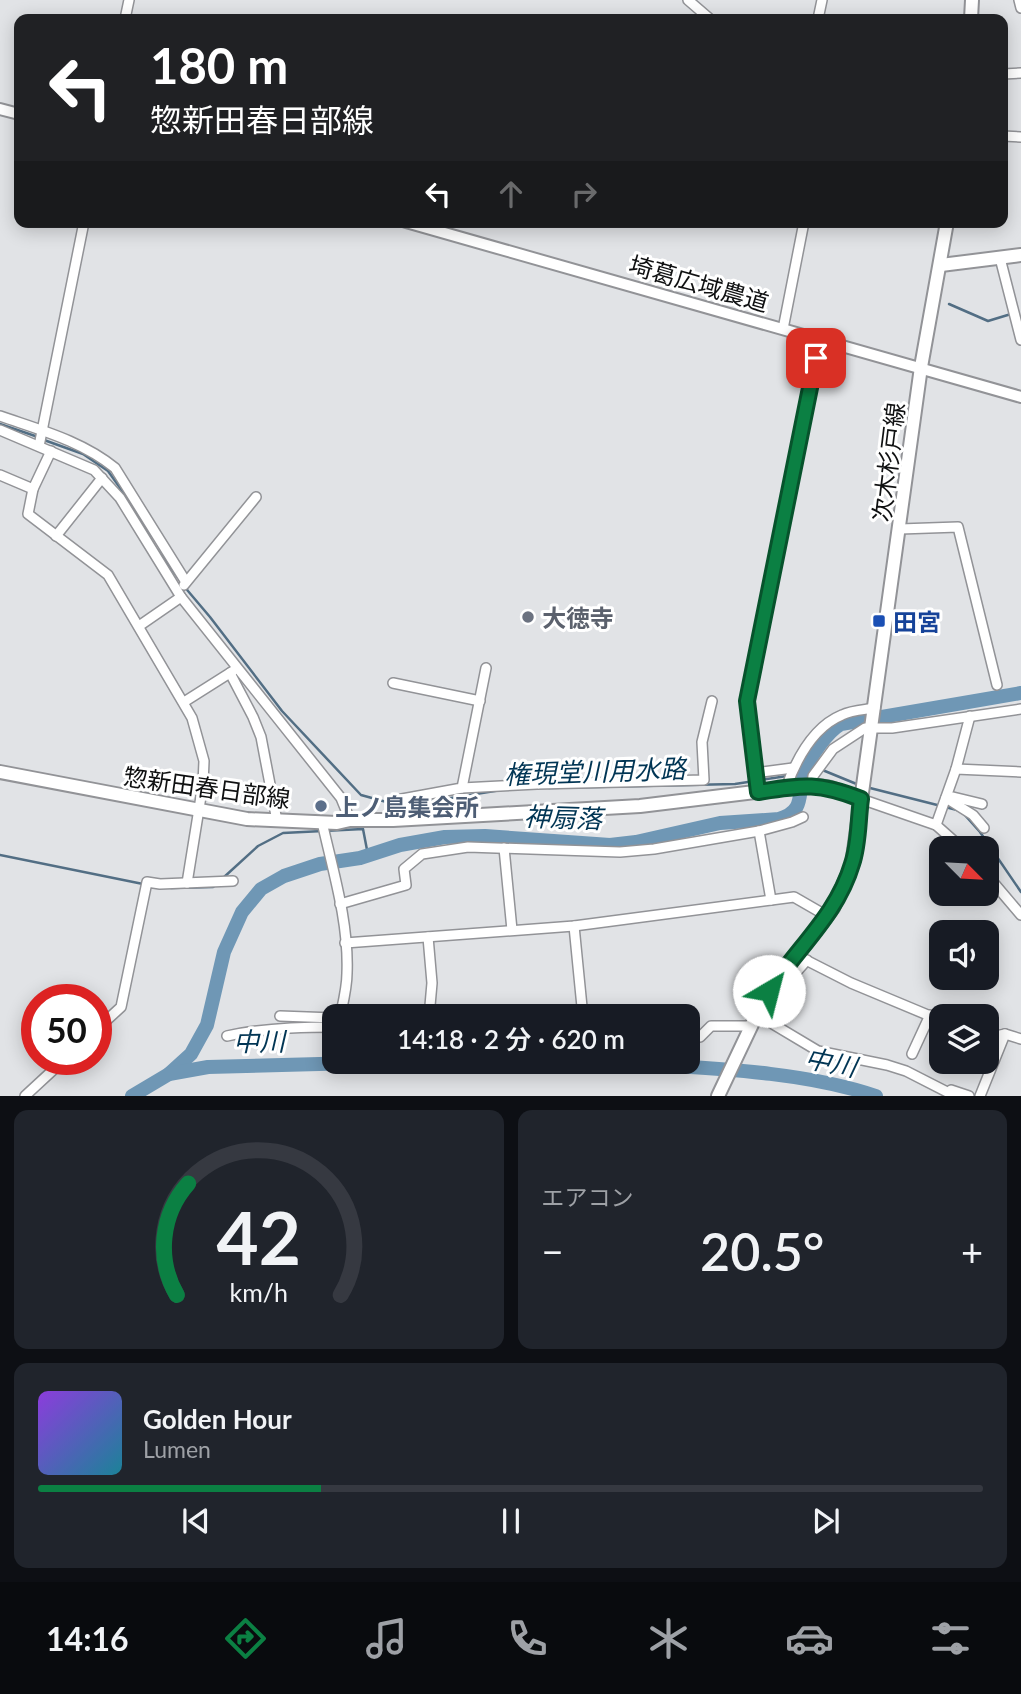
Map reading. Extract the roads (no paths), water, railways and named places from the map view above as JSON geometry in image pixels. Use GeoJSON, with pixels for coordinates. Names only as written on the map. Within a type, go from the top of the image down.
{"type":"FeatureCollection","features":[{"type":"Feature","properties":{"kind":"main road","name":"次木杉戸線"},"geometry":{"type":"LineString","coordinates":[[872,728],[921,368],[946,228]]}},
{"type":"Feature","properties":{"kind":"main road"},"geometry":{"type":"LineString","coordinates":[[940,265],[1021,255]]}},
{"type":"Feature","properties":{"kind":"main road"},"geometry":{"type":"LineString","coordinates":[[720,1091],[773,985],[801,957],[838,899],[852,865],[872,728]]}},
{"type":"Feature","properties":{"kind":"main road","name":"惣新田春日部線"},"geometry":{"type":"LineString","coordinates":[[0,772],[200,812],[277,821],[337,823],[350,820],[640,806],[812,785]]}},
{"type":"Feature","properties":{"kind":"main road"},"geometry":{"type":"LineString","coordinates":[[812,785],[831,788],[861,799]]}},
{"type":"Feature","properties":{"kind":"street"},"geometry":{"type":"LineString","coordinates":[[688,0],[704,14]]}},
{"type":"Feature","properties":{"kind":"street"},"geometry":{"type":"LineString","coordinates":[[1019,0],[1021,8]]}},
{"type":"Feature","properties":{"kind":"street"},"geometry":{"type":"LineString","coordinates":[[39,446],[83,228]]}},
{"type":"Feature","properties":{"kind":"street","name":"埼葛広域農道"},"geometry":{"type":"LineString","coordinates":[[427,228],[1021,397]]}},
{"type":"Feature","properties":{"kind":"street"},"geometry":{"type":"LineString","coordinates":[[783,329],[803,228]]}},
{"type":"Feature","properties":{"kind":"street"},"geometry":{"type":"LineString","coordinates":[[1000,258],[1021,340]]}},
{"type":"Feature","properties":{"kind":"street"},"geometry":{"type":"LineString","coordinates":[[758,792],[747,701],[819,339]]}},
{"type":"Feature","properties":{"kind":"street"},"geometry":{"type":"LineString","coordinates":[[0,416],[73,442],[103,458],[123,479],[186,582]]}},
{"type":"Feature","properties":{"kind":"street"},"geometry":{"type":"LineString","coordinates":[[0,429],[94,470],[120,498],[179,594],[234,671],[341,798],[350,820]]}},
{"type":"Feature","properties":{"kind":"street"},"geometry":{"type":"LineString","coordinates":[[51,451],[33,489],[28,514],[108,575],[192,718],[204,761],[200,812],[187,883]]}},
{"type":"Feature","properties":{"kind":"street"},"geometry":{"type":"LineString","coordinates":[[94,470],[103,458]]}},
{"type":"Feature","properties":{"kind":"street"},"geometry":{"type":"LineString","coordinates":[[0,475],[33,489]]}},
{"type":"Feature","properties":{"kind":"street"},"geometry":{"type":"LineString","coordinates":[[56,536],[102,478]]}},
{"type":"Feature","properties":{"kind":"street"},"geometry":{"type":"LineString","coordinates":[[139,626],[179,594],[256,497]]}},
{"type":"Feature","properties":{"kind":"street"},"geometry":{"type":"LineString","coordinates":[[901,529],[958,527],[997,685]]}},
{"type":"Feature","properties":{"kind":"street"},"geometry":{"type":"LineString","coordinates":[[462,789],[486,668]]}},
{"type":"Feature","properties":{"kind":"street"},"geometry":{"type":"LineString","coordinates":[[184,702],[234,671]]}},
{"type":"Feature","properties":{"kind":"street"},"geometry":{"type":"LineString","coordinates":[[234,671],[261,737],[277,821]]}},
{"type":"Feature","properties":{"kind":"street"},"geometry":{"type":"LineString","coordinates":[[393,683],[480,701]]}},
{"type":"Feature","properties":{"kind":"street"},"geometry":{"type":"LineString","coordinates":[[393,820],[391,802],[462,789],[537,784],[704,780],[702,742],[712,701]]}},
{"type":"Feature","properties":{"kind":"street"},"geometry":{"type":"LineString","coordinates":[[786,788],[804,749],[832,720],[848,712],[875,708]]}},
{"type":"Feature","properties":{"kind":"street"},"geometry":{"type":"LineString","coordinates":[[812,785],[813,776],[833,749],[856,732],[1021,709]]}},
{"type":"Feature","properties":{"kind":"street"},"geometry":{"type":"LineString","coordinates":[[936,825],[956,769],[970,716]]}},
{"type":"Feature","properties":{"kind":"street"},"geometry":{"type":"LineString","coordinates":[[755,773],[793,768]]}},
{"type":"Feature","properties":{"kind":"street"},"geometry":{"type":"LineString","coordinates":[[956,769],[1021,772]]}},
{"type":"Feature","properties":{"kind":"street"},"geometry":{"type":"LineString","coordinates":[[946,798],[953,797],[982,804]]}},
{"type":"Feature","properties":{"kind":"street"},"geometry":{"type":"LineString","coordinates":[[946,798],[973,815],[984,828]]}},
{"type":"Feature","properties":{"kind":"street"},"geometry":{"type":"LineString","coordinates":[[861,799],[936,825],[948,836]]}},
{"type":"Feature","properties":{"kind":"street"},"geometry":{"type":"LineString","coordinates":[[340,904],[406,885],[404,869],[422,855],[468,847],[620,852],[654,849],[759,831],[803,817]]}},
{"type":"Feature","properties":{"kind":"street"},"geometry":{"type":"LineString","coordinates":[[322,822],[340,904],[345,943],[347,974],[342,1004]]}},
{"type":"Feature","properties":{"kind":"street"},"geometry":{"type":"LineString","coordinates":[[759,831],[771,900]]}},
{"type":"Feature","properties":{"kind":"street"},"geometry":{"type":"LineString","coordinates":[[505,848],[512,930]]}},
{"type":"Feature","properties":{"kind":"street"},"geometry":{"type":"LineString","coordinates":[[112,1015],[121,1007],[147,882],[160,884],[233,881]]}},
{"type":"Feature","properties":{"kind":"street"},"geometry":{"type":"LineString","coordinates":[[999,889],[1021,915]]}},
{"type":"Feature","properties":{"kind":"street"},"geometry":{"type":"LineString","coordinates":[[345,943],[574,926],[794,897],[827,916]]}},
{"type":"Feature","properties":{"kind":"street"},"geometry":{"type":"LineString","coordinates":[[574,926],[582,1004]]}},
{"type":"Feature","properties":{"kind":"street"},"geometry":{"type":"LineString","coordinates":[[428,937],[432,983],[430,1004]]}},
{"type":"Feature","properties":{"kind":"street"},"geometry":{"type":"LineString","coordinates":[[755,1023],[780,1007],[786,999],[791,978],[801,957],[851,983],[929,1015]]}},
{"type":"Feature","properties":{"kind":"street"},"geometry":{"type":"LineString","coordinates":[[280,1016],[322,1018]]}},
{"type":"Feature","properties":{"kind":"street"},"geometry":{"type":"LineString","coordinates":[[912,1054],[929,1017]]}},
{"type":"Feature","properties":{"kind":"street"},"geometry":{"type":"LineString","coordinates":[[700,1037],[711,1026],[755,1023],[818,1051],[887,1065],[969,1096]]}},
{"type":"Feature","properties":{"kind":"street"},"geometry":{"type":"LineString","coordinates":[[227,1036],[290,1028],[322,1027]]}},
{"type":"Feature","properties":{"kind":"street"},"geometry":{"type":"LineString","coordinates":[[999,1035],[1005,1034],[1021,1039]]}},
{"type":"Feature","properties":{"kind":"street"},"geometry":{"type":"LineString","coordinates":[[980,1096],[1005,1034]]}},
{"type":"Feature","properties":{"kind":"street"},"geometry":{"type":"LineString","coordinates":[[25,1096],[48,1075]]}},
{"type":"Feature","properties":{"kind":"street"},"geometry":{"type":"LineString","coordinates":[[942,1088],[955,1096]]}},
{"type":"Feature","properties":{"kind":"waterway"},"geometry":{"type":"LineString","coordinates":[[949,304],[988,321],[1011,314]]}},
{"type":"Feature","properties":{"kind":"waterway","name":"権現堂川用水路"},"geometry":{"type":"LineString","coordinates":[[0,424],[38,437]]}},
{"type":"Feature","properties":{"kind":"waterway","name":"権現堂川用水路"},"geometry":{"type":"LineString","coordinates":[[44,440],[83,454],[108,471],[133,506],[155,547],[188,591],[282,711],[361,795],[401,806],[501,790]]}},
{"type":"Feature","properties":{"kind":"waterway","name":"神扇落"},"geometry":{"type":"LineString","coordinates":[[169,1074],[191,1054],[207,1025],[224,952],[242,912],[261,889],[284,876],[320,864],[360,858],[400,845],[445,837],[485,836],[610,845],[636,842],[720,823],[779,819],[788,816],[797,806],[804,773],[810,760],[824,739],[841,724],[1021,693]]}},
{"type":"Feature","properties":{"kind":"waterway","name":"権現堂川用水路"},"geometry":{"type":"LineString","coordinates":[[793,775],[814,769]]}},
{"type":"Feature","properties":{"kind":"waterway","name":"権現堂川用水路"},"geometry":{"type":"LineString","coordinates":[[820,769],[859,785]]}},
{"type":"Feature","properties":{"kind":"waterway","name":"権現堂川用水路"},"geometry":{"type":"LineString","coordinates":[[549,788],[735,784],[787,776]]}},
{"type":"Feature","properties":{"kind":"waterway","name":"権現堂川用水路"},"geometry":{"type":"LineString","coordinates":[[866,787],[957,810]]}},
{"type":"Feature","properties":{"kind":"waterway","name":"権現堂川用水路"},"geometry":{"type":"LineString","coordinates":[[963,813],[980,832],[1021,892]]}},
{"type":"Feature","properties":{"kind":"waterway"},"geometry":{"type":"LineString","coordinates":[[223,878],[258,846],[283,833],[363,829],[368,855]]}},
{"type":"Feature","properties":{"kind":"waterway"},"geometry":{"type":"LineString","coordinates":[[0,855],[143,884]]}},
{"type":"Feature","properties":{"kind":"waterway"},"geometry":{"type":"LineString","coordinates":[[171,888],[216,885]]}},
{"type":"Feature","properties":{"kind":"waterway","name":"中川"},"geometry":{"type":"LineString","coordinates":[[132,1096],[169,1074],[208,1067],[322,1064]]}},
{"type":"Feature","properties":{"kind":"waterway","name":"中川"},"geometry":{"type":"LineString","coordinates":[[700,1067],[813,1080],[876,1096]]}},
{"type":"Feature","properties":{"kind":"place","name":"大徳寺"},"geometry":{"type":"Point","coordinates":[528,617]}},
{"type":"Feature","properties":{"kind":"place","name":"田宮"},"geometry":{"type":"Point","coordinates":[879,621]}},
{"type":"Feature","properties":{"kind":"place","name":"上ノ島集会所"},"geometry":{"type":"Point","coordinates":[321,806]}}]}
